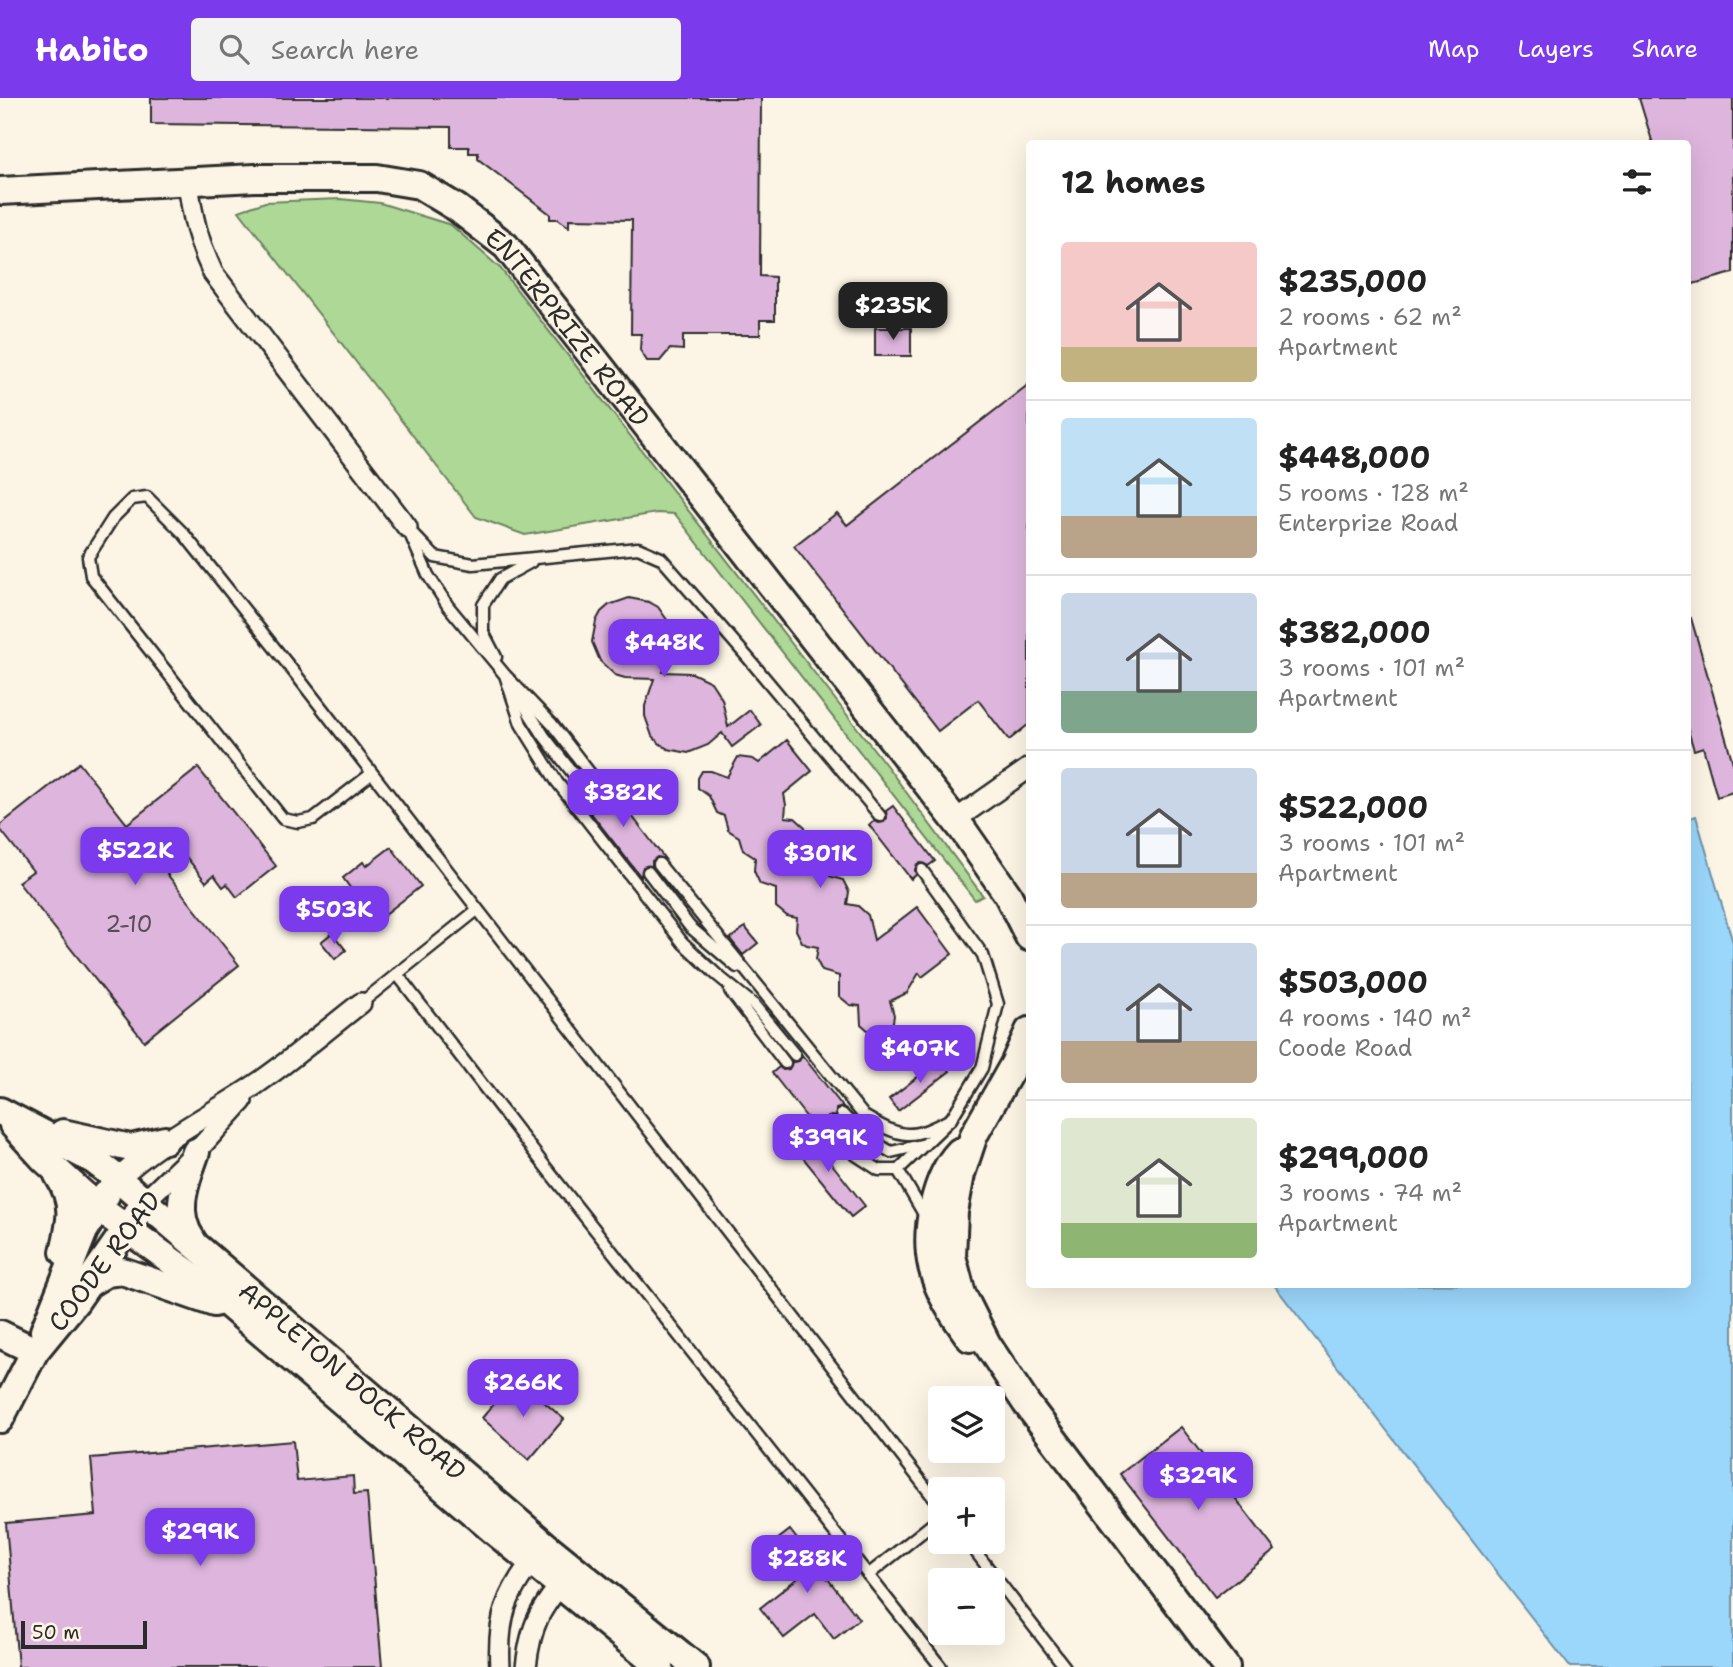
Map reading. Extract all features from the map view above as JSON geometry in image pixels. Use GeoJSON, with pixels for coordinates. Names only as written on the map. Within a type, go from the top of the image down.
{"type":"FeatureCollection","features":[{"type":"Feature","properties":{"kind":"street","name":"ENTERPRIZE ROAD"},"geometry":{"type":"LineString","coordinates":[[0,191],[255,178],[377,178],[419,185],[457,208],[506,246],[955,820],[1009,895],[1026,931]]}},
{"type":"Feature","properties":{"kind":"street"},"geometry":{"type":"LineString","coordinates":[[188,181],[191,213],[198,241],[213,273],[407,527]]}},
{"type":"Feature","properties":{"kind":"street"},"geometry":{"type":"LineString","coordinates":[[955,820],[1026,770]]}},
{"type":"Feature","properties":{"kind":"street","name":"COODE ROAD"},"geometry":{"type":"LineString","coordinates":[[0,1419],[37,1349],[84,1231],[118,1179],[166,1140],[256,1084],[361,1003]]}},
{"type":"Feature","properties":{"kind":"street"},"geometry":{"type":"LineString","coordinates":[[1026,1038],[974,1135],[961,1174],[954,1212],[952,1256],[962,1294],[987,1344],[1026,1402],[1226,1667]]}},
{"type":"Feature","properties":{"kind":"street","name":"COODE ROAD"},"geometry":{"type":"LineString","coordinates":[[37,1349],[91,1282],[144,1202],[196,1152],[256,1084]]}},
{"type":"Feature","properties":{"kind":"street"},"geometry":{"type":"LineString","coordinates":[[6,1114],[95,1141],[131,1148],[166,1140]]}},
{"type":"Feature","properties":{"kind":"street","name":"APPLETON DOCK ROAD"},"geometry":{"type":"LineString","coordinates":[[6,1114],[55,1170],[97,1208],[214,1292],[538,1553],[567,1577],[660,1667]]}},
{"type":"Feature","properties":{"kind":"street","name":"APPLETON DOCK ROAD"},"geometry":{"type":"LineString","coordinates":[[6,1114],[93,1160],[118,1179],[195,1244],[538,1553]]}},
{"type":"Feature","properties":{"kind":"street"},"geometry":{"type":"LineString","coordinates":[[974,1135],[954,1157],[939,1187],[930,1226],[932,1265],[949,1309],[979,1351],[1026,1402]]}},
{"type":"Feature","properties":{"kind":"street"},"geometry":{"type":"LineString","coordinates":[[195,1244],[186,1231],[181,1216],[182,1200],[196,1152]]}},
{"type":"Feature","properties":{"kind":"street"},"geometry":{"type":"LineString","coordinates":[[50,1311],[71,1210],[70,1197],[55,1170]]}},
{"type":"Feature","properties":{"kind":"street"},"geometry":{"type":"LineString","coordinates":[[91,1282],[106,1273],[122,1271],[214,1303],[244,1317]]}},
{"type":"Feature","properties":{"kind":"street"},"geometry":{"type":"LineString","coordinates":[[0,1334],[37,1349]]}},
{"type":"Feature","properties":{"kind":"street"},"geometry":{"type":"LineString","coordinates":[[500,1667],[499,1644],[503,1615],[510,1593],[538,1553]]}},
{"type":"Feature","properties":{"kind":"street"},"geometry":{"type":"LineString","coordinates":[[526,1667],[534,1622],[567,1577]]}},
{"type":"Feature","properties":{"kind":"street","name":"APPLETON DOCK ROAD"},"geometry":{"type":"LineString","coordinates":[[567,1577],[696,1667]]}},
{"type":"Feature","properties":{"kind":"lane"},"geometry":{"type":"LineString","coordinates":[[371,774],[313,819],[298,822],[283,819],[91,576],[89,557],[113,518],[132,499],[147,497],[184,534],[477,910],[928,1491]]}},
{"type":"Feature","properties":{"kind":"lane"},"geometry":{"type":"LineString","coordinates":[[407,527],[435,557],[472,564],[638,548],[661,558],[750,659],[880,816]]}},
{"type":"Feature","properties":{"kind":"lane"},"geometry":{"type":"LineString","coordinates":[[407,527],[428,575],[448,606],[505,675],[552,724],[599,785]]}},
{"type":"Feature","properties":{"kind":"lane"},"geometry":{"type":"LineString","coordinates":[[537,559],[500,579],[483,605],[483,632],[505,675],[544,736],[588,793]]}},
{"type":"Feature","properties":{"kind":"lane"},"geometry":{"type":"LineString","coordinates":[[505,675],[521,724],[557,782],[683,943],[754,1005],[795,1055]]}},
{"type":"Feature","properties":{"kind":"lane"},"geometry":{"type":"LineString","coordinates":[[659,864],[864,1116],[892,1132],[922,1134],[951,1119]]}},
{"type":"Feature","properties":{"kind":"lane"},"geometry":{"type":"LineString","coordinates":[[831,1123],[856,1155],[880,1170],[898,1170],[951,1119],[982,1068],[998,1004],[983,956],[922,870]]}},
{"type":"Feature","properties":{"kind":"lane"},"geometry":{"type":"LineString","coordinates":[[648,872],[690,927],[756,983]]}},
{"type":"Feature","properties":{"kind":"lane"},"geometry":{"type":"LineString","coordinates":[[361,1003],[477,910]]}},
{"type":"Feature","properties":{"kind":"lane"},"geometry":{"type":"LineString","coordinates":[[397,974],[551,1174],[942,1667]]}},
{"type":"Feature","properties":{"kind":"lane"},"geometry":{"type":"LineString","coordinates":[[717,975],[785,1063]]}},
{"type":"Feature","properties":{"kind":"lane"},"geometry":{"type":"LineString","coordinates":[[842,1114],[861,1134],[891,1152],[925,1144]]}},
{"type":"Feature","properties":{"kind":"lane"},"geometry":{"type":"LineString","coordinates":[[898,1170],[930,1226]]}},
{"type":"Feature","properties":{"kind":"lane"},"geometry":{"type":"LineString","coordinates":[[868,1575],[928,1528]]}},
{"type":"Feature","properties":{"kind":"lane"},"geometry":{"type":"LineString","coordinates":[[977,1554],[1065,1667]]}},
{"type":"Feature","properties":{"kind":"green space"},"geometry":{"type":"Polygon","coordinates":[[[340,199],[380,203],[451,225],[500,268],[886,765],[983,896],[975,900],[675,514],[657,513],[525,535],[476,517],[239,211],[265,202],[340,199]]]}},
{"type":"Feature","properties":{"kind":"water"},"geometry":{"type":"Polygon","coordinates":[[[1696,816],[1733,943],[1733,1667],[1570,1667],[1276,1288],[1691,1288],[1691,818],[1696,816]]]}},
{"type":"Feature","properties":{"kind":"building"},"geometry":{"type":"Polygon","coordinates":[[[151,98],[761,98],[760,276],[775,277],[775,320],[760,320],[760,335],[683,335],[683,350],[670,349],[660,361],[647,361],[640,350],[641,334],[631,334],[632,220],[569,219],[569,227],[558,219],[550,219],[550,214],[478,159],[478,153],[469,153],[469,147],[451,147],[451,127],[151,124],[151,98]]]}},
{"type":"Feature","properties":{"kind":"building"},"geometry":{"type":"Polygon","coordinates":[[[1639,98],[1733,98],[1733,273],[1693,284],[1691,140],[1652,140],[1639,98]]]}},
{"type":"Feature","properties":{"kind":"building"},"geometry":{"type":"Polygon","coordinates":[[[875,328],[911,328],[911,356],[875,356],[875,328]]]}},
{"type":"Feature","properties":{"kind":"building"},"geometry":{"type":"Polygon","coordinates":[[[1026,386],[1026,726],[1009,740],[978,700],[938,731],[794,546],[837,513],[847,525],[1026,386]]]}},
{"type":"Feature","properties":{"kind":"building"},"geometry":{"type":"Polygon","coordinates":[[[629,598],[649,602],[658,607],[670,624],[672,645],[663,672],[692,673],[711,682],[722,699],[728,727],[750,710],[761,725],[732,747],[722,733],[708,745],[688,753],[668,749],[659,743],[652,736],[645,716],[645,706],[654,679],[615,675],[600,661],[592,642],[596,621],[601,612],[609,605],[629,598]]]}},
{"type":"Feature","properties":{"kind":"building"},"geometry":{"type":"Polygon","coordinates":[[[1691,618],[1733,763],[1733,792],[1717,797],[1703,747],[1694,750],[1691,740],[1691,618]]]}},
{"type":"Feature","properties":{"kind":"building"},"geometry":{"type":"Polygon","coordinates":[[[787,740],[812,771],[784,794],[785,817],[795,818],[805,827],[805,846],[822,851],[828,863],[826,875],[843,880],[849,892],[847,904],[858,906],[868,915],[874,940],[917,907],[952,954],[922,977],[919,973],[907,993],[890,1001],[893,1022],[884,1033],[871,1033],[861,1024],[860,1006],[850,1005],[839,996],[839,976],[822,971],[816,959],[818,947],[802,942],[796,930],[797,918],[787,916],[776,907],[776,889],[760,884],[754,871],[755,858],[743,850],[739,837],[728,830],[724,816],[717,813],[709,796],[698,788],[698,778],[702,771],[711,771],[727,777],[738,757],[753,759],[759,763],[787,740]]]}},
{"type":"Feature","properties":{"kind":"building"},"geometry":{"type":"Polygon","coordinates":[[[79,763],[127,824],[198,768],[276,866],[237,897],[227,884],[223,887],[214,875],[206,882],[187,858],[167,874],[239,965],[144,1041],[18,882],[33,871],[0,829],[0,825],[79,763]]]}},
{"type":"Feature","properties":{"kind":"building"},"geometry":{"type":"Polygon","coordinates":[[[606,782],[665,859],[657,857],[652,861],[652,866],[643,867],[641,877],[580,799],[592,799],[595,791],[604,790],[606,782]]]}},
{"type":"Feature","properties":{"kind":"building"},"geometry":{"type":"Polygon","coordinates":[[[893,806],[935,861],[928,866],[917,864],[916,875],[911,879],[869,825],[874,821],[884,822],[887,818],[886,811],[893,806]]]}},
{"type":"Feature","properties":{"kind":"building"},"geometry":{"type":"Polygon","coordinates":[[[391,847],[421,886],[375,922],[343,878],[363,862],[366,866],[391,847]]]}},
{"type":"Feature","properties":{"kind":"building"},"geometry":{"type":"Polygon","coordinates":[[[745,927],[758,943],[743,955],[730,939],[745,927]]]}},
{"type":"Feature","properties":{"kind":"building"},"geometry":{"type":"Polygon","coordinates":[[[332,933],[346,950],[335,959],[321,942],[332,933]]]}},
{"type":"Feature","properties":{"kind":"building"},"geometry":{"type":"Polygon","coordinates":[[[802,1055],[843,1107],[836,1109],[836,1117],[826,1118],[825,1127],[818,1132],[772,1073],[779,1067],[783,1070],[789,1069],[792,1062],[799,1061],[802,1055]]]}},
{"type":"Feature","properties":{"kind":"building"},"geometry":{"type":"Polygon","coordinates":[[[941,1059],[950,1071],[898,1111],[889,1099],[941,1059]]]}},
{"type":"Feature","properties":{"kind":"building"},"geometry":{"type":"Polygon","coordinates":[[[806,1131],[865,1206],[851,1217],[791,1143],[806,1131]]]}},
{"type":"Feature","properties":{"kind":"building"},"geometry":{"type":"Polygon","coordinates":[[[516,1378],[564,1419],[529,1460],[482,1418],[516,1378]]]}},
{"type":"Feature","properties":{"kind":"building"},"geometry":{"type":"Polygon","coordinates":[[[1181,1427],[1275,1550],[1215,1597],[1120,1474],[1181,1427]]]}},
{"type":"Feature","properties":{"kind":"building"},"geometry":{"type":"Polygon","coordinates":[[[293,1441],[297,1481],[353,1476],[354,1494],[367,1493],[382,1667],[18,1667],[6,1523],[96,1515],[91,1458],[293,1441]]]}},
{"type":"Feature","properties":{"kind":"building"},"geometry":{"type":"Polygon","coordinates":[[[790,1530],[859,1619],[834,1639],[815,1614],[784,1638],[760,1608],[799,1577],[773,1543],[790,1530]]]}}]}
